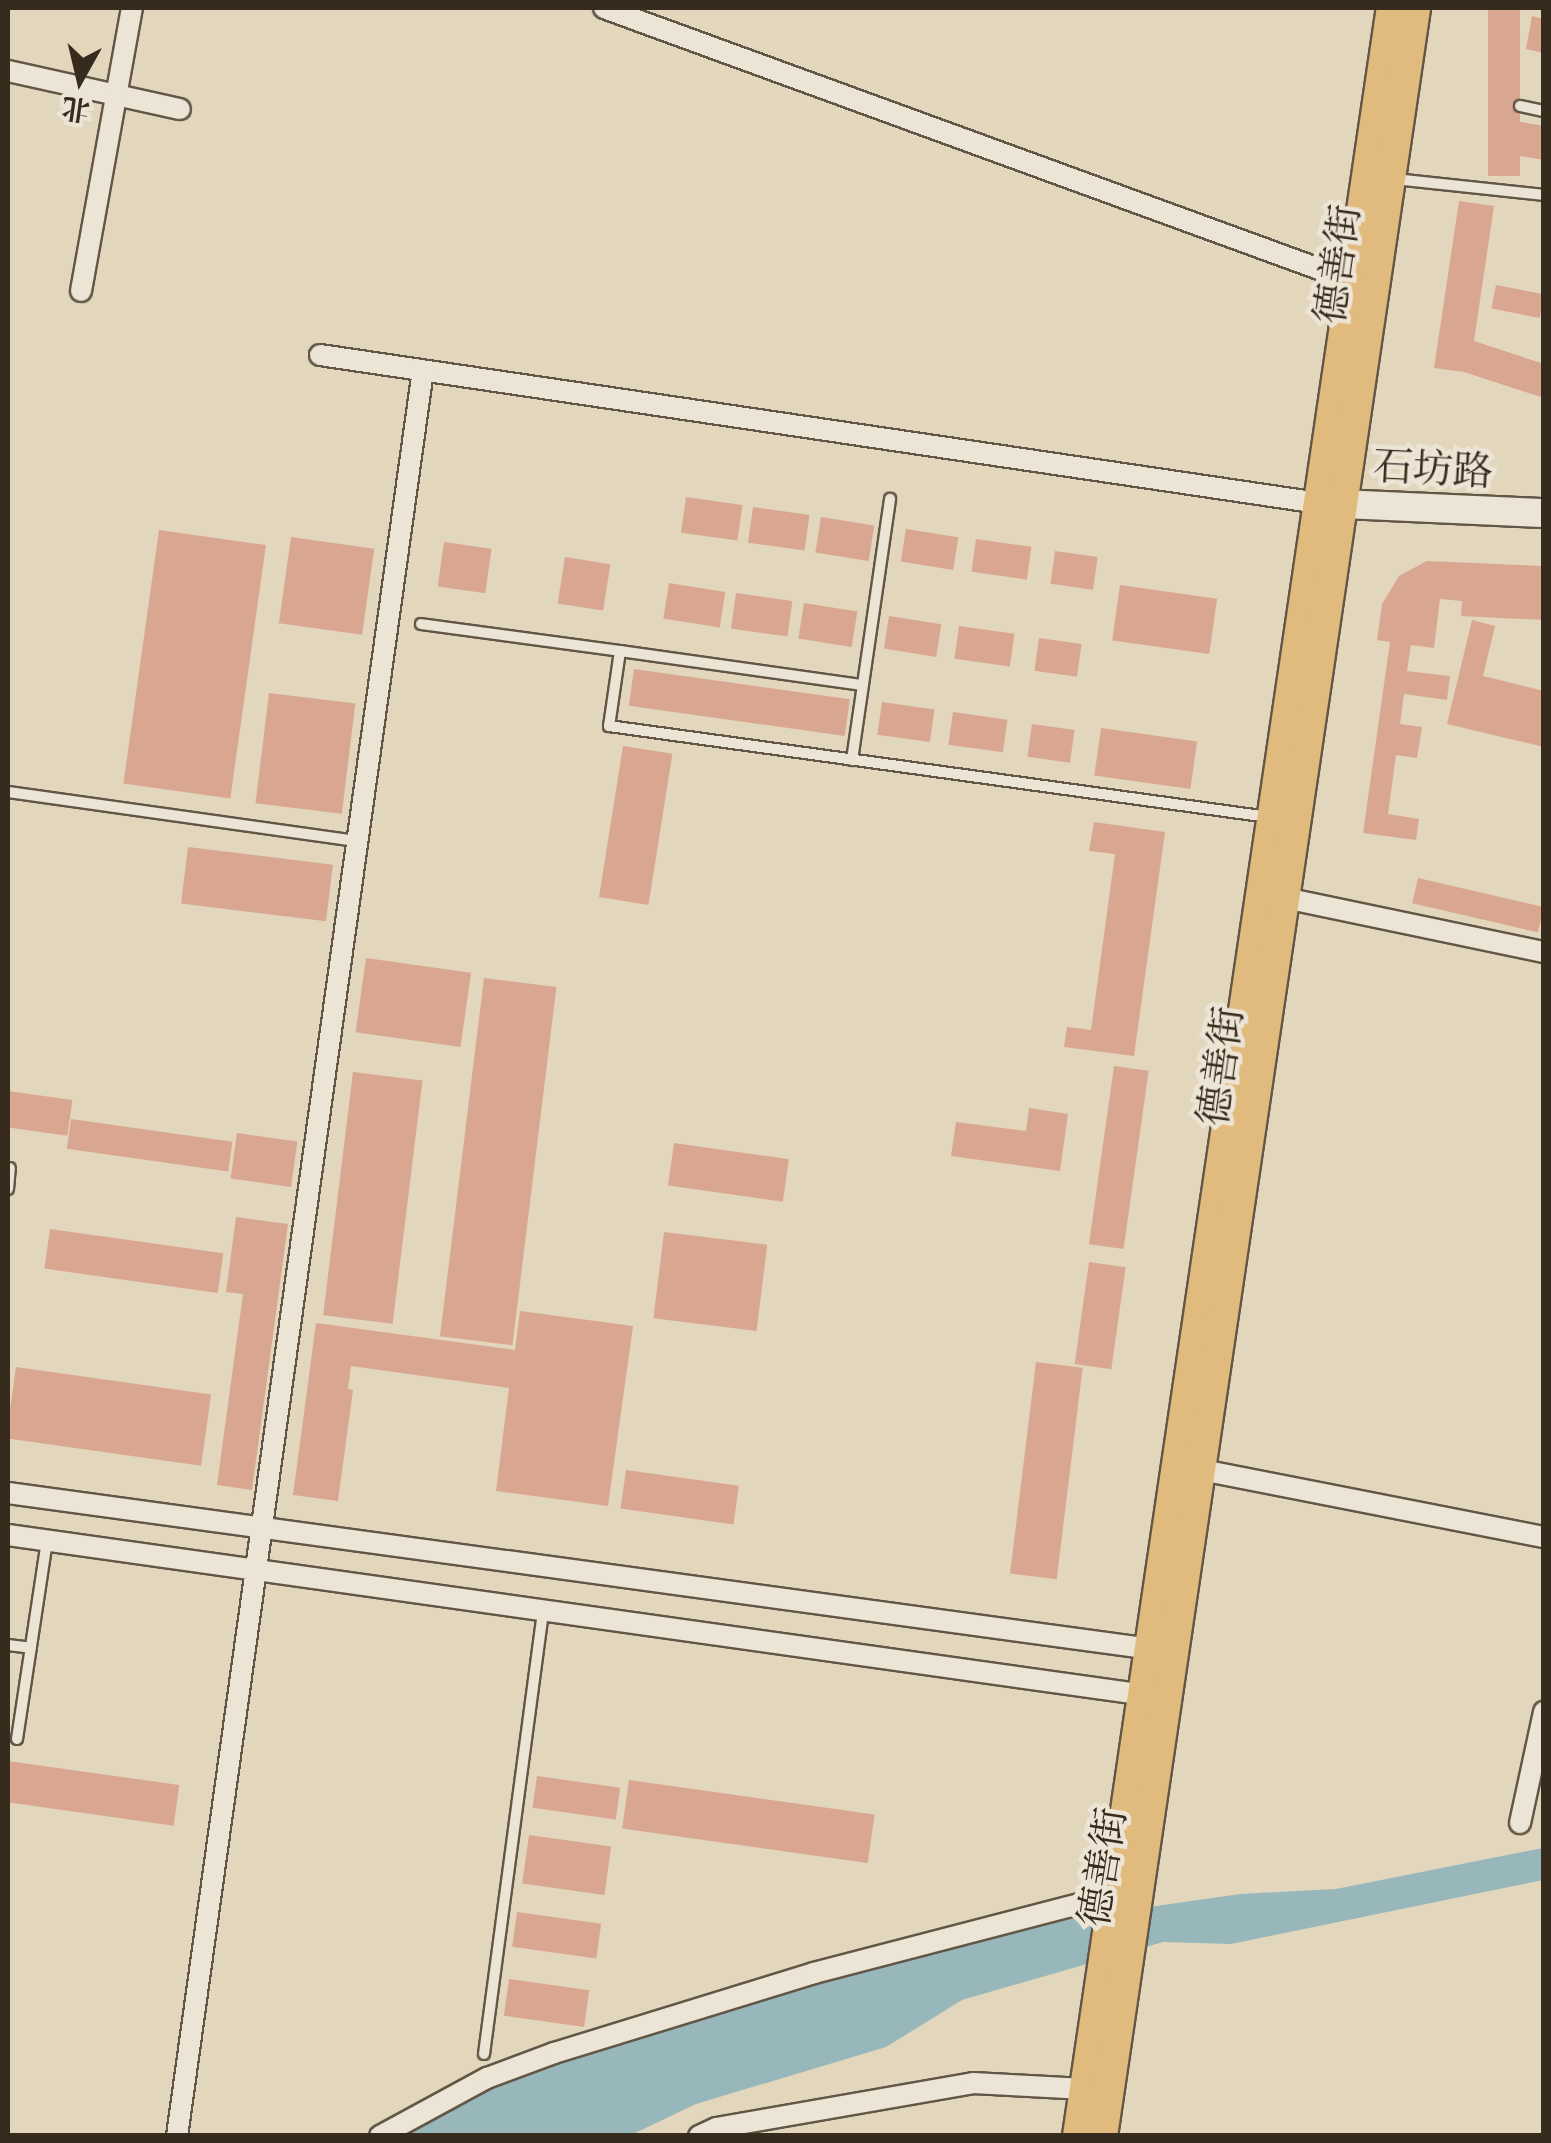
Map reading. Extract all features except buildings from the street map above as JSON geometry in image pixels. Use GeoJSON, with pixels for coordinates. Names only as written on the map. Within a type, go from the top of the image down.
{"type":"FeatureCollection","features":[{"type":"Feature","properties":{"kind":"main road","name":"德善街"},"geometry":{"type":"LineString","coordinates":[[1102,2136],[1285,898],[1331,504],[1352,281],[1392,8]]}},
{"type":"Feature","properties":{"kind":"main road","name":"德善街"},"geometry":{"type":"LineString","coordinates":[[1078,2136],[1274,818],[1390,178],[1415,8]]}},
{"type":"Feature","properties":{"kind":"street"},"geometry":{"type":"LineString","coordinates":[[81,292],[132,8]]}},
{"type":"Feature","properties":{"kind":"street"},"geometry":{"type":"LineString","coordinates":[[604,8],[1352,281]]}},
{"type":"Feature","properties":{"kind":"street"},"geometry":{"type":"LineString","coordinates":[[8,72],[180,109]]}},
{"type":"Feature","properties":{"kind":"street"},"geometry":{"type":"LineString","coordinates":[[320,356],[1331,504]]}},
{"type":"Feature","properties":{"kind":"street"},"geometry":{"type":"LineString","coordinates":[[177,2136],[423,371]]}},
{"type":"Feature","properties":{"kind":"street","name":"石坊路"},"geometry":{"type":"LineString","coordinates":[[1331,504],[1544,514]]}},
{"type":"Feature","properties":{"kind":"street"},"geometry":{"type":"LineString","coordinates":[[1285,898],[1544,952]]}},
{"type":"Feature","properties":{"kind":"street"},"geometry":{"type":"LineString","coordinates":[[1202,1470],[1544,1537]]}},
{"type":"Feature","properties":{"kind":"street"},"geometry":{"type":"LineString","coordinates":[[8,1494],[1152,1649]]}},
{"type":"Feature","properties":{"kind":"street"},"geometry":{"type":"LineString","coordinates":[[8,1535],[1144,1695]]}},
{"type":"Feature","properties":{"kind":"street"},"geometry":{"type":"LineString","coordinates":[[1520,1824],[1544,1712]]}},
{"type":"Feature","properties":{"kind":"street"},"geometry":{"type":"LineString","coordinates":[[380,2136],[487,2078],[554,2052],[814,1973],[1114,1895]]}},
{"type":"Feature","properties":{"kind":"street"},"geometry":{"type":"LineString","coordinates":[[699,2136],[735,2125],[973,2083],[1085,2090]]}},
{"type":"Feature","properties":{"kind":"lane"},"geometry":{"type":"LineString","coordinates":[[1520,106],[1544,111]]}},
{"type":"Feature","properties":{"kind":"lane"},"geometry":{"type":"LineString","coordinates":[[1390,178],[1544,195]]}},
{"type":"Feature","properties":{"kind":"lane"},"geometry":{"type":"LineString","coordinates":[[852,760],[890,499]]}},
{"type":"Feature","properties":{"kind":"lane"},"geometry":{"type":"LineString","coordinates":[[421,624],[863,685]]}},
{"type":"Feature","properties":{"kind":"lane"},"geometry":{"type":"LineString","coordinates":[[620,652],[609,726],[1274,818]]}},
{"type":"Feature","properties":{"kind":"lane"},"geometry":{"type":"LineString","coordinates":[[8,792],[357,841]]}},
{"type":"Feature","properties":{"kind":"lane"},"geometry":{"type":"LineString","coordinates":[[8,1189],[10,1168]]}},
{"type":"Feature","properties":{"kind":"lane"},"geometry":{"type":"LineString","coordinates":[[17,1739],[47,1540]]}},
{"type":"Feature","properties":{"kind":"lane"},"geometry":{"type":"LineString","coordinates":[[484,2054],[543,1610]]}},
{"type":"Feature","properties":{"kind":"lane"},"geometry":{"type":"LineString","coordinates":[[8,1645],[31,1648]]}},
{"type":"Feature","properties":{"kind":"water"},"geometry":{"type":"Polygon","coordinates":[[[1543,1848],[1543,1880],[1231,1944],[1163,1942],[962,2000],[886,2047],[696,2104],[631,2135],[398,2136],[465,2095],[694,2019],[1044,1922],[1240,1894],[1336,1889],[1543,1848]]]}}]}
